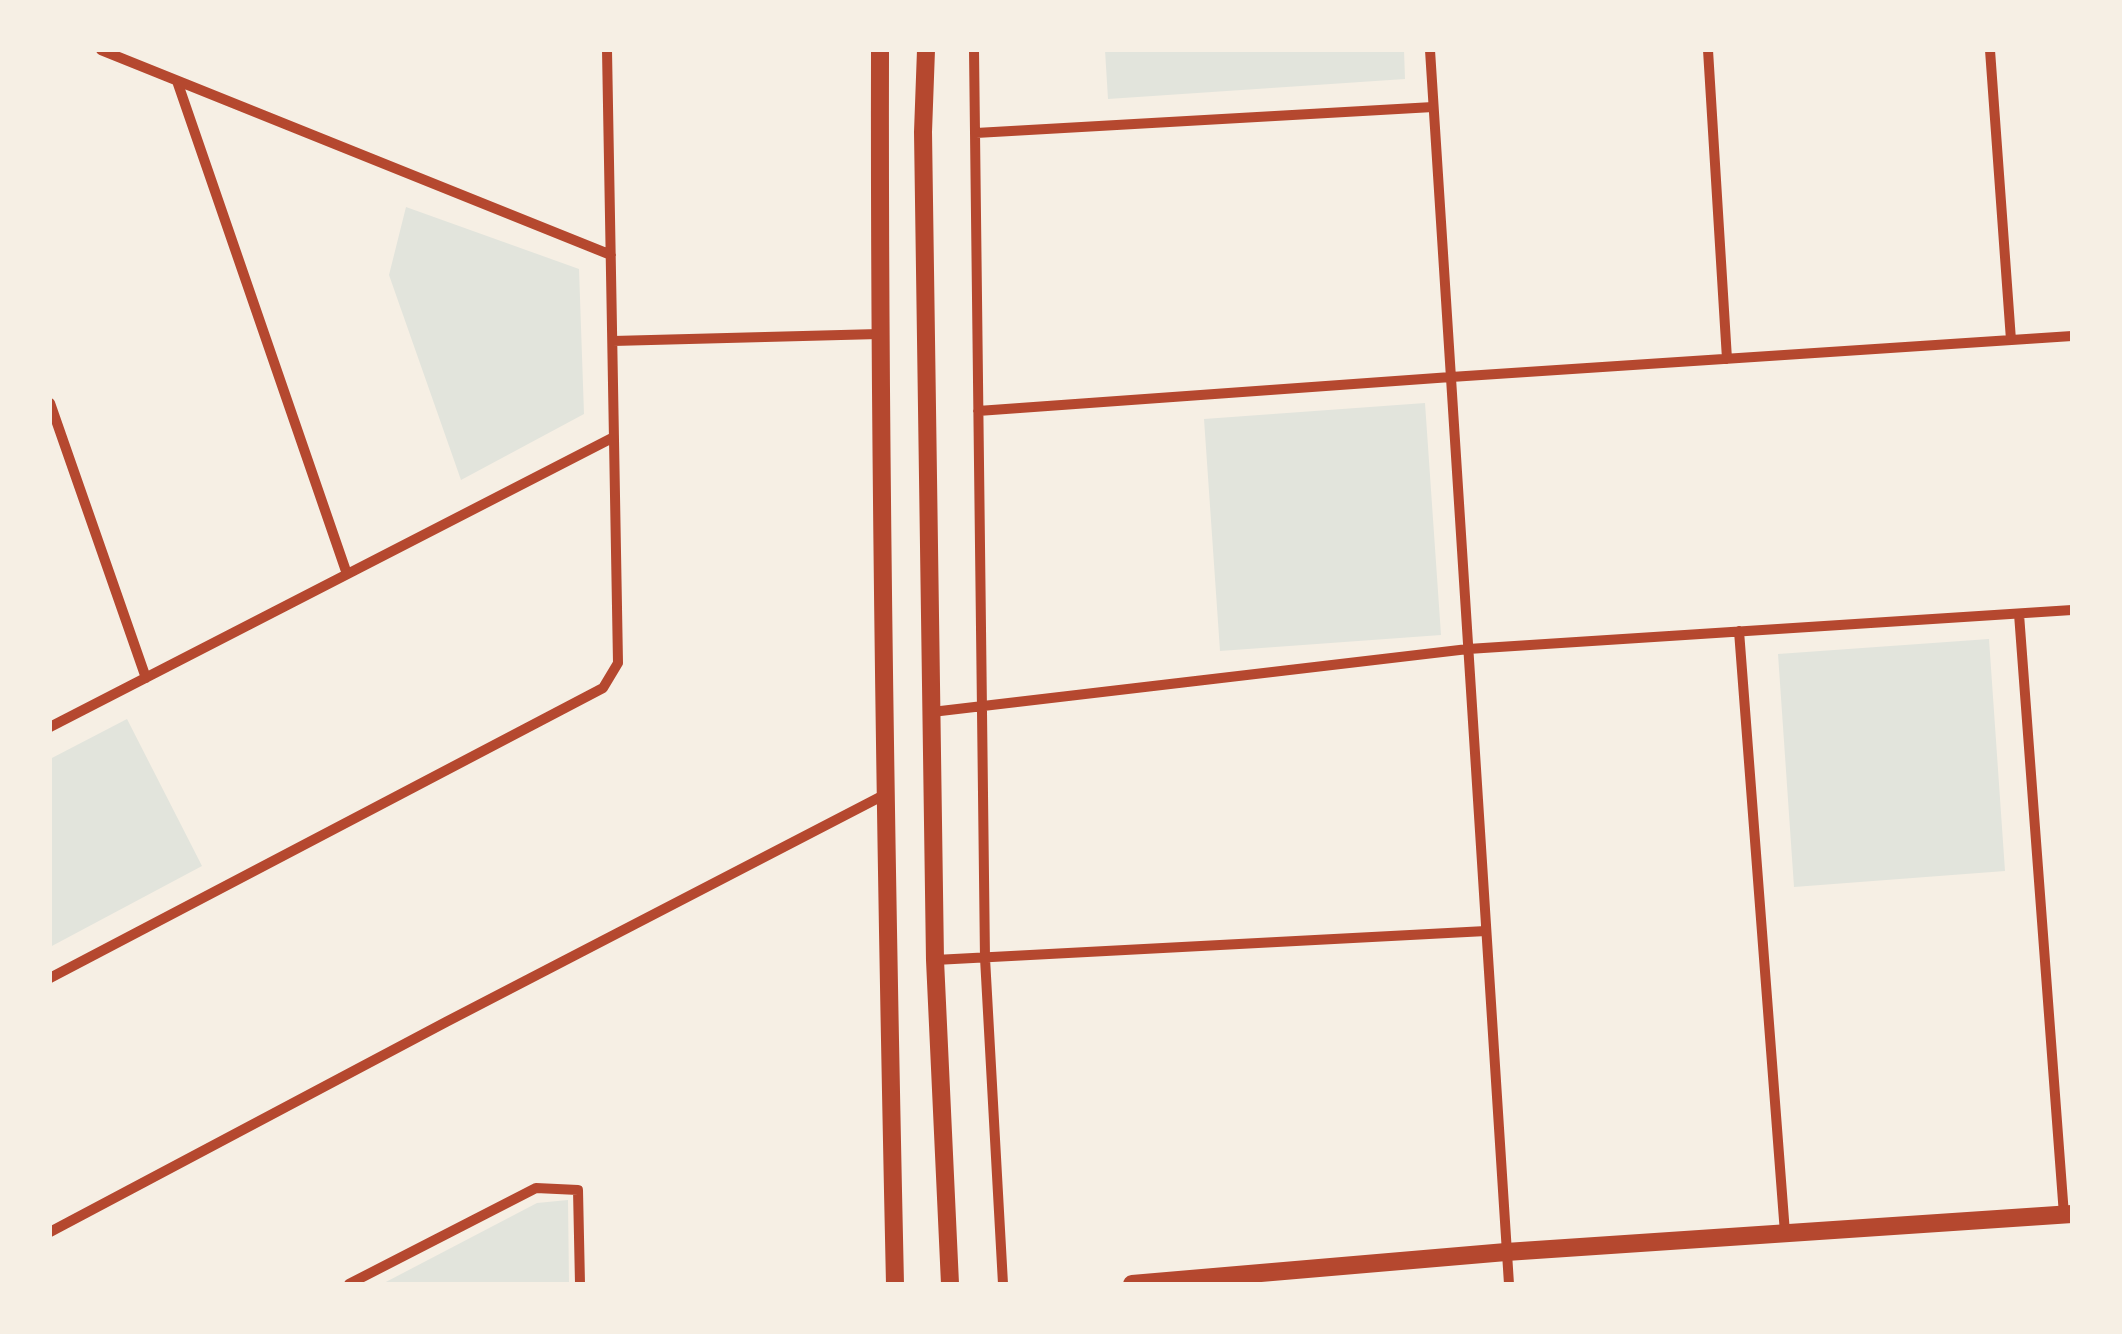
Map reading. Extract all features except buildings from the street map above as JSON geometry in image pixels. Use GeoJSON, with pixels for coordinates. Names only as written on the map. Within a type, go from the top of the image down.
{"type":"FeatureCollection","features":[{"type":"Feature","properties":{"kind":"street"},"geometry":{"type":"LineString","coordinates":[[101,50],[611,256]]}},
{"type":"Feature","properties":{"kind":"street"},"geometry":{"type":"LineString","coordinates":[[50,978],[603,688],[618,663],[607,50]]}},
{"type":"Feature","properties":{"kind":"street"},"geometry":{"type":"LineString","coordinates":[[880,50],[884,795],[894,1284]]}},
{"type":"Feature","properties":{"kind":"street"},"geometry":{"type":"LineString","coordinates":[[926,50],[923,132],[935,960],[950,1284]]}},
{"type":"Feature","properties":{"kind":"street"},"geometry":{"type":"LineString","coordinates":[[974,50],[984,958],[1002,1284]]}},
{"type":"Feature","properties":{"kind":"street"},"geometry":{"type":"LineString","coordinates":[[1430,50],[1508,1284]]}},
{"type":"Feature","properties":{"kind":"street"},"geometry":{"type":"LineString","coordinates":[[1708,50],[1727,359]]}},
{"type":"Feature","properties":{"kind":"street"},"geometry":{"type":"LineString","coordinates":[[1990,50],[2011,340]]}},
{"type":"Feature","properties":{"kind":"street"},"geometry":{"type":"LineString","coordinates":[[177,81],[347,574]]}},
{"type":"Feature","properties":{"kind":"street"},"geometry":{"type":"LineString","coordinates":[[976,132],[1433,108]]}},
{"type":"Feature","properties":{"kind":"street"},"geometry":{"type":"LineString","coordinates":[[613,341],[879,334]]}},
{"type":"Feature","properties":{"kind":"street"},"geometry":{"type":"LineString","coordinates":[[978,411],[2072,336]]}},
{"type":"Feature","properties":{"kind":"street"},"geometry":{"type":"LineString","coordinates":[[50,403],[146,678]]}},
{"type":"Feature","properties":{"kind":"street"},"geometry":{"type":"LineString","coordinates":[[50,726],[614,437]]}},
{"type":"Feature","properties":{"kind":"street"},"geometry":{"type":"LineString","coordinates":[[932,712],[1468,649],[2072,610]]}},
{"type":"Feature","properties":{"kind":"street"},"geometry":{"type":"LineString","coordinates":[[1132,1284],[1506,1252],[2068,1214],[2019,614]]}},
{"type":"Feature","properties":{"kind":"street"},"geometry":{"type":"LineString","coordinates":[[1739,630],[1784,1233]]}},
{"type":"Feature","properties":{"kind":"street"},"geometry":{"type":"LineString","coordinates":[[50,1232],[884,795]]}},
{"type":"Feature","properties":{"kind":"street"},"geometry":{"type":"LineString","coordinates":[[935,960],[1486,931]]}},
{"type":"Feature","properties":{"kind":"street"},"geometry":{"type":"LineString","coordinates":[[350,1284],[536,1188],[578,1190],[580,1284]]}},
{"type":"Feature","properties":{"kind":"shaded area"},"geometry":{"type":"Polygon","coordinates":[[[1105,50],[1404,50],[1405,79],[1108,99],[1105,50]]]}},
{"type":"Feature","properties":{"kind":"shaded area"},"geometry":{"type":"Polygon","coordinates":[[[406,207],[579,269],[584,414],[461,480],[389,275],[406,207]]]}},
{"type":"Feature","properties":{"kind":"shaded area"},"geometry":{"type":"Polygon","coordinates":[[[1425,403],[1441,635],[1220,651],[1204,419],[1425,403]]]}},
{"type":"Feature","properties":{"kind":"shaded area"},"geometry":{"type":"Polygon","coordinates":[[[1989,639],[2005,871],[1794,887],[1778,654],[1989,639]]]}},
{"type":"Feature","properties":{"kind":"shaded area"},"geometry":{"type":"Polygon","coordinates":[[[127,719],[202,866],[50,947],[50,759],[127,719]]]}},
{"type":"Feature","properties":{"kind":"shaded area"},"geometry":{"type":"Polygon","coordinates":[[[568,1200],[569,1284],[382,1284],[537,1203],[568,1200]]]}}]}
